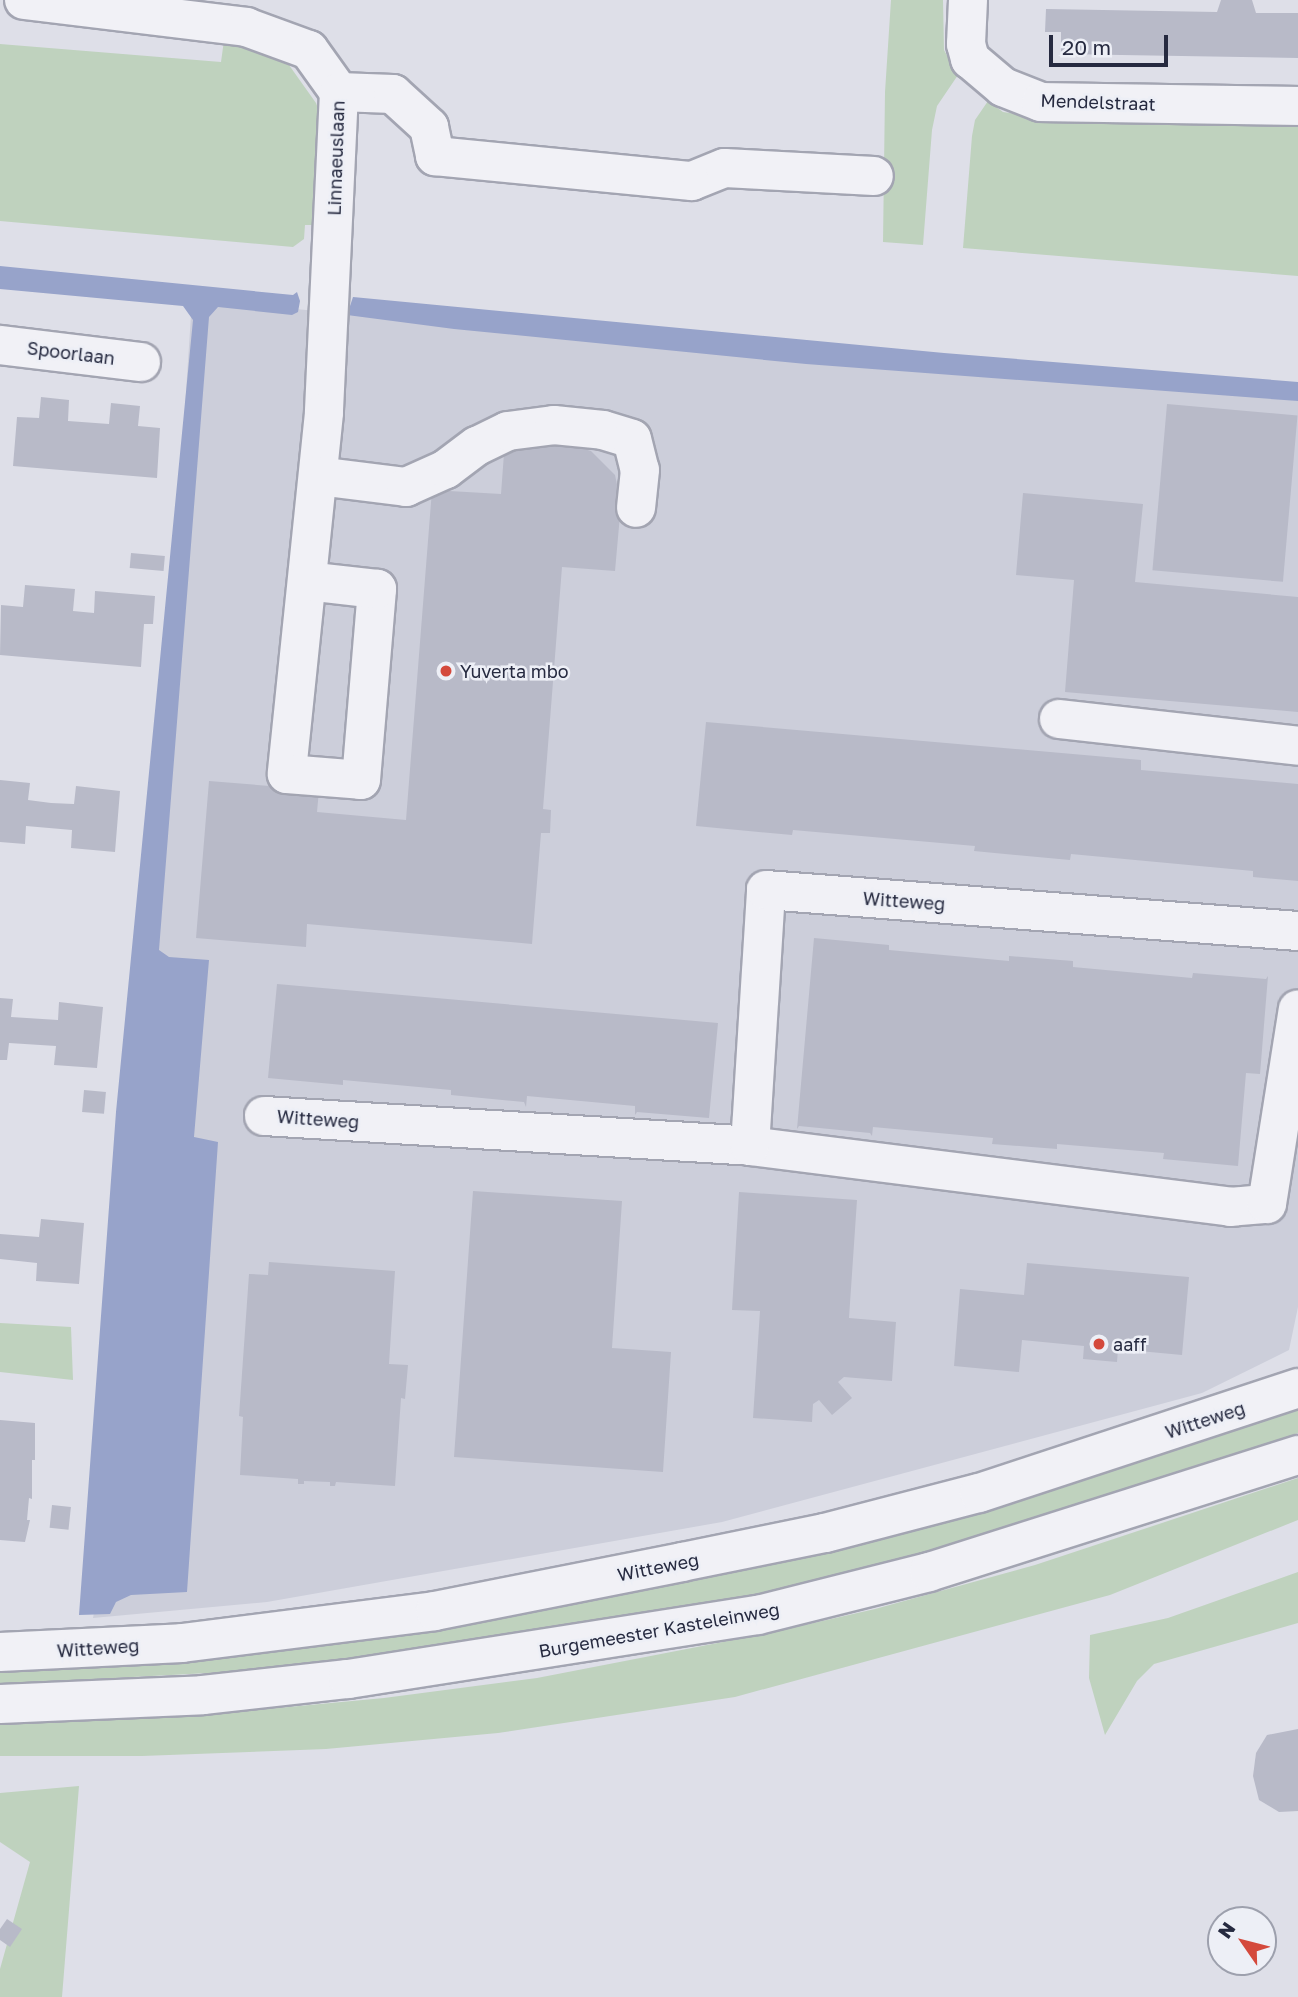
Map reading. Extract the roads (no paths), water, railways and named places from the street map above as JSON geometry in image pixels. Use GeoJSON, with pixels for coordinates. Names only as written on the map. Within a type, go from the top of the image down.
{"type":"FeatureCollection","features":[{"type":"Feature","properties":{"kind":"street","name":"Linnaeuslaan"},"geometry":{"type":"LineString","coordinates":[[24,0],[246,27],[309,50],[339,92],[318,476],[307,581],[287,774],[361,780],[377,589],[307,581]]}},
{"type":"Feature","properties":{"kind":"street","name":"Mendelstraat"},"geometry":{"type":"LineString","coordinates":[[968,0],[966,44],[970,59],[1003,87],[1041,103],[1298,106]]}},
{"type":"Feature","properties":{"kind":"street"},"geometry":{"type":"LineString","coordinates":[[339,92],[393,94],[429,127],[435,156],[692,181],[725,168],[874,176]]}},
{"type":"Feature","properties":{"kind":"street","name":"Spoorlaan"},"geometry":{"type":"LineString","coordinates":[[0,345],[141,362]]}},
{"type":"Feature","properties":{"kind":"street"},"geometry":{"type":"LineString","coordinates":[[318,476],[406,487],[446,469],[477,446],[508,431],[554,425],[603,430],[632,439],[640,470],[636,508]]}},
{"type":"Feature","properties":{"kind":"street"},"geometry":{"type":"LineString","coordinates":[[1059,719],[1298,746]]}},
{"type":"Feature","properties":{"kind":"street","name":"Witteweg"},"geometry":{"type":"LineString","coordinates":[[750,1146],[766,890],[1298,931]]}},
{"type":"Feature","properties":{"kind":"street","name":"Witteweg"},"geometry":{"type":"LineString","coordinates":[[264,1116],[750,1146],[1230,1207],[1267,1204],[1298,1009]]}},
{"type":"Feature","properties":{"kind":"street","name":"Witteweg"},"geometry":{"type":"LineString","coordinates":[[0,1652],[182,1643],[435,1611],[825,1533],[979,1493],[1298,1388]]}},
{"type":"Feature","properties":{"kind":"street","name":"Burgemeester Kasteleinweg"},"geometry":{"type":"LineString","coordinates":[[0,1704],[203,1695],[348,1679],[758,1615],[929,1572],[1298,1455]]}},
{"type":"Feature","properties":{"kind":"water"},"geometry":{"type":"Polygon","coordinates":[[[0,266],[293,295],[297,292],[300,301],[298,312],[292,315],[218,307],[209,317],[159,950],[169,957],[209,960],[194,1137],[218,1142],[187,1592],[131,1595],[116,1602],[110,1614],[79,1615],[116,1112],[193,320],[183,306],[0,289],[0,266]]]}},
{"type":"Feature","properties":{"kind":"water"},"geometry":{"type":"Polygon","coordinates":[[[353,297],[944,353],[1298,382],[1298,401],[806,364],[454,329],[347,315],[353,297]]]}},
{"type":"Feature","properties":{"kind":"place","name":"Yuverta mbo"},"geometry":{"type":"Point","coordinates":[446,671]}},
{"type":"Feature","properties":{"kind":"place","name":"aaff"},"geometry":{"type":"Point","coordinates":[1099,1344]}}]}
